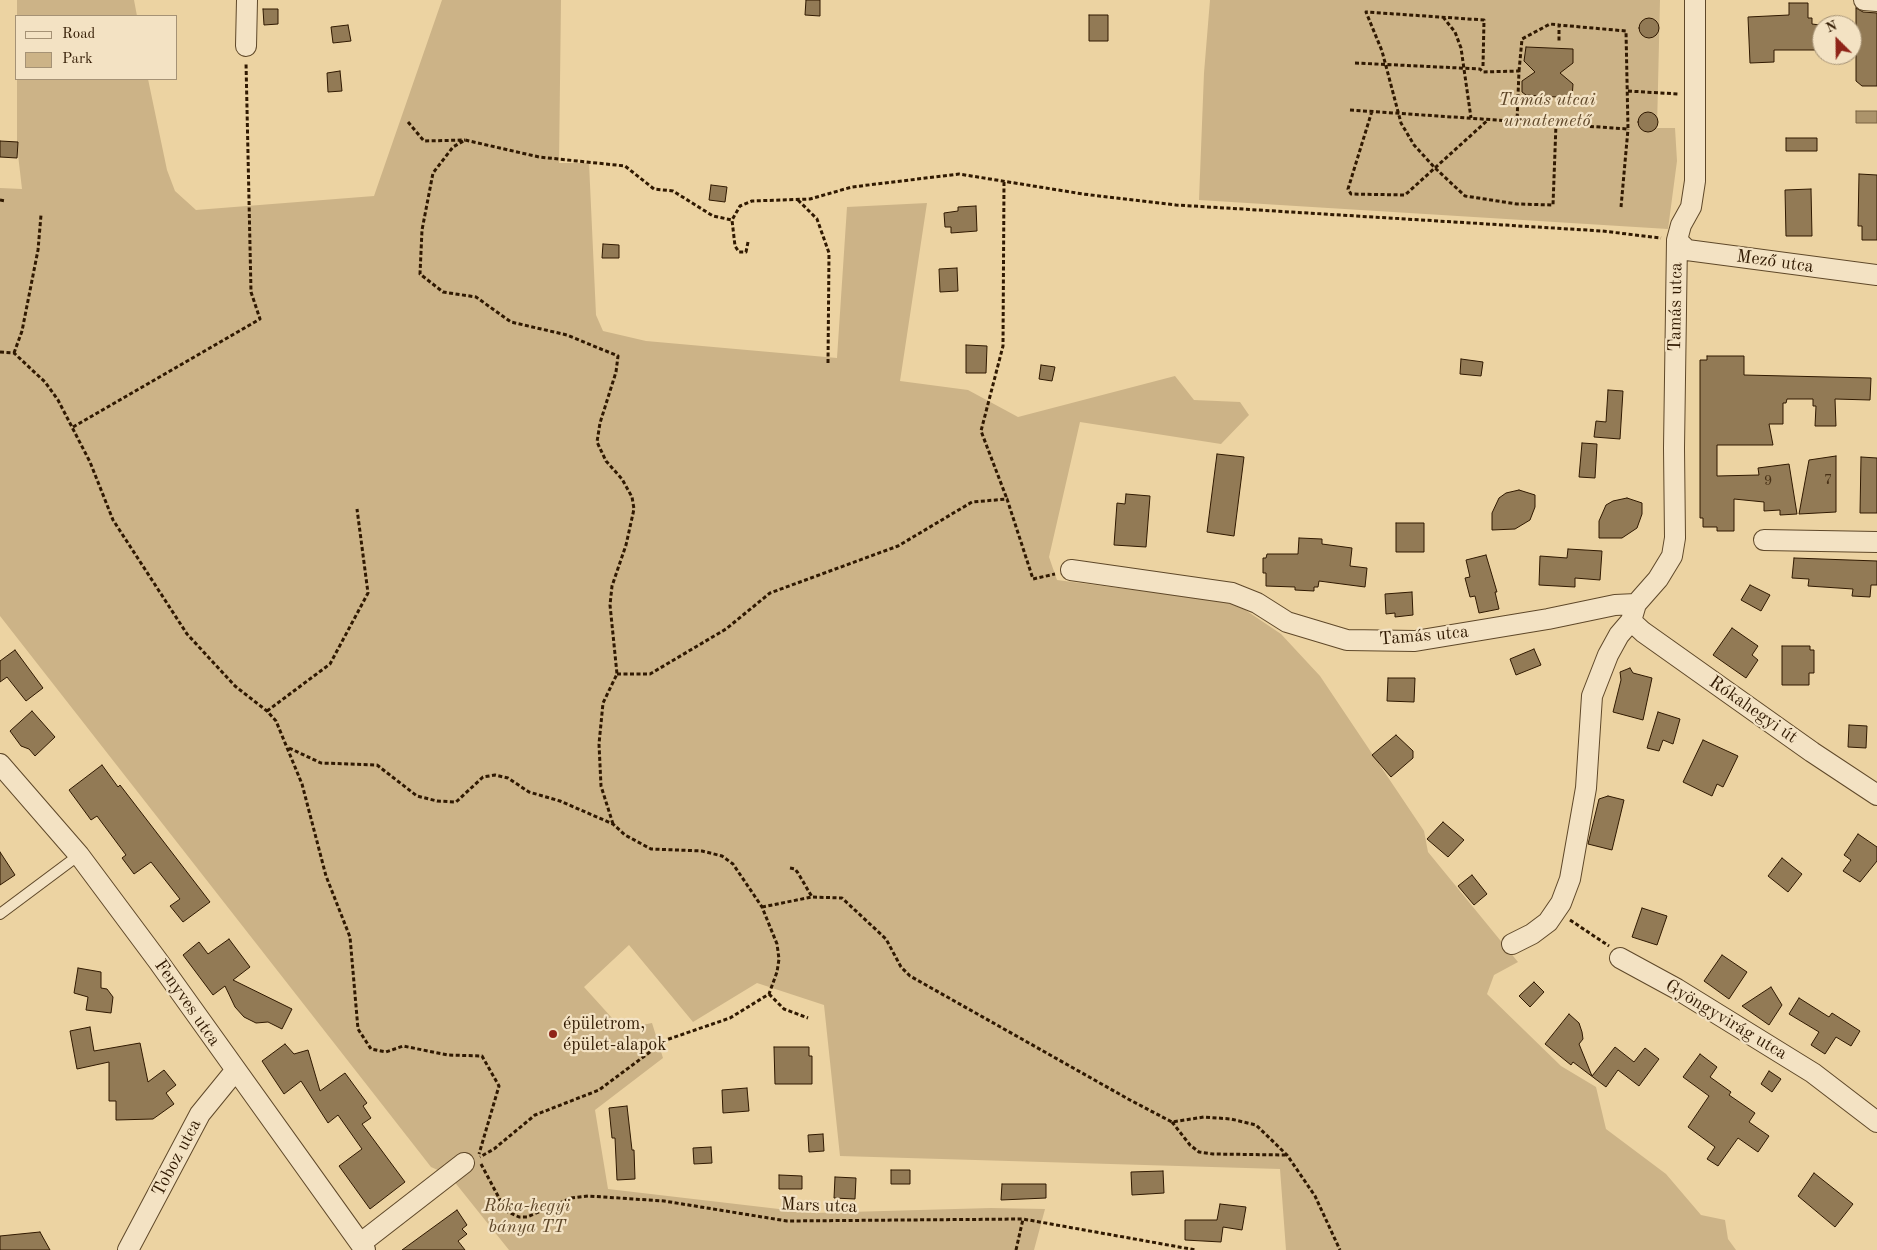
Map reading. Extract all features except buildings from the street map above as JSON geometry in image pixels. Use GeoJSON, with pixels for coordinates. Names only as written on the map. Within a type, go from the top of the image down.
{"type":"FeatureCollection","features":[{"type":"Feature","properties":{"kind":"street"},"geometry":{"type":"LineString","coordinates":[[246,46],[247,0]]}},
{"type":"Feature","properties":{"kind":"street","name":"Tamás utca"},"geometry":{"type":"LineString","coordinates":[[1512,944],[1548,922],[1557,911],[1570,879],[1586,788],[1592,696],[1608,654],[1634,612],[1666,568],[1672,556],[1675,538],[1674,448],[1677,240],[1681,225],[1691,207],[1695,181],[1695,0]]}},
{"type":"Feature","properties":{"kind":"street"},"geometry":{"type":"LineString","coordinates":[[1864,0],[1877,1]]}},
{"type":"Feature","properties":{"kind":"street","name":"Mező utca"},"geometry":{"type":"LineString","coordinates":[[1677,240],[1687,250],[1877,275]]}},
{"type":"Feature","properties":{"kind":"street"},"geometry":{"type":"LineString","coordinates":[[1764,540],[1877,542]]}},
{"type":"Feature","properties":{"kind":"street","name":"Tamás utca"},"geometry":{"type":"LineString","coordinates":[[1071,570],[1232,593],[1257,603],[1287,622],[1347,640],[1415,641],[1548,620],[1615,605],[1634,612]]}},
{"type":"Feature","properties":{"kind":"street","name":"Rókahegyi út"},"geometry":{"type":"LineString","coordinates":[[1634,612],[1643,632],[1804,746],[1877,795]]}},
{"type":"Feature","properties":{"kind":"street","name":"Fenyves utca"},"geometry":{"type":"LineString","coordinates":[[0,764],[79,855],[158,961],[235,1071],[363,1246]]}},
{"type":"Feature","properties":{"kind":"street","name":"Gyöngyvirág utca"},"geometry":{"type":"LineString","coordinates":[[1620,958],[1677,989],[1813,1073],[1877,1122]]}},
{"type":"Feature","properties":{"kind":"street","name":"Toboz utca"},"geometry":{"type":"LineString","coordinates":[[128,1250],[200,1114],[235,1071]]}},
{"type":"Feature","properties":{"kind":"street"},"geometry":{"type":"LineString","coordinates":[[363,1246],[471,1160]]}},
{"type":"Feature","properties":{"kind":"lane"},"geometry":{"type":"LineString","coordinates":[[0,914],[79,855]]}},
{"type":"Feature","properties":{"kind":"path"},"geometry":{"type":"LineString","coordinates":[[1481,68],[1484,20],[1366,12],[1378,38],[1398,113],[1414,145],[1465,196],[1517,204],[1553,205],[1556,124]]}},
{"type":"Feature","properties":{"kind":"path"},"geometry":{"type":"LineString","coordinates":[[1442,17],[1455,32],[1461,48],[1471,118]]}},
{"type":"Feature","properties":{"kind":"path"},"geometry":{"type":"LineString","coordinates":[[1517,121],[1522,39],[1545,25],[1626,31],[1628,129],[1621,207]]}},
{"type":"Feature","properties":{"kind":"path"},"geometry":{"type":"LineString","coordinates":[[1559,25],[1559,41]]}},
{"type":"Feature","properties":{"kind":"path"},"geometry":{"type":"LineString","coordinates":[[73,427],[260,318],[251,292],[246,46]]}},
{"type":"Feature","properties":{"kind":"path"},"geometry":{"type":"LineString","coordinates":[[1355,63],[1481,68],[1483,72],[1491,70],[1519,71]]}},
{"type":"Feature","properties":{"kind":"path"},"geometry":{"type":"LineString","coordinates":[[1628,90],[1695,94]]}},
{"type":"Feature","properties":{"kind":"path"},"geometry":{"type":"LineString","coordinates":[[1350,110],[1628,129]]}},
{"type":"Feature","properties":{"kind":"path"},"geometry":{"type":"LineString","coordinates":[[1372,111],[1348,190],[1351,194],[1405,195],[1489,119]]}},
{"type":"Feature","properties":{"kind":"path"},"geometry":{"type":"LineString","coordinates":[[408,122],[424,141],[465,140],[539,157],[624,166],[654,189],[673,191],[713,216],[732,220]]}},
{"type":"Feature","properties":{"kind":"path"},"geometry":{"type":"LineString","coordinates":[[465,140],[453,147],[433,173],[422,230],[420,274],[443,292],[476,297],[511,322],[567,335],[618,356],[616,372],[600,423],[597,442],[606,462],[622,479],[632,497],[634,509],[626,545],[612,586],[610,606],[617,674],[603,703],[599,744],[601,786],[613,824]]}},
{"type":"Feature","properties":{"kind":"path"},"geometry":{"type":"LineString","coordinates":[[748,242],[746,252],[739,252],[735,246],[732,220],[740,206],[752,201],[810,199],[852,186],[959,174],[1004,182],[1176,205],[1602,231],[1677,240]]}},
{"type":"Feature","properties":{"kind":"path"},"geometry":{"type":"LineString","coordinates":[[1004,182],[1005,272],[1003,346],[981,432],[1007,499],[1034,579],[1071,570]]}},
{"type":"Feature","properties":{"kind":"path"},"geometry":{"type":"LineString","coordinates":[[0,200],[6,201]]}},
{"type":"Feature","properties":{"kind":"path"},"geometry":{"type":"LineString","coordinates":[[797,200],[817,218],[829,253],[828,364]]}},
{"type":"Feature","properties":{"kind":"path"},"geometry":{"type":"LineString","coordinates":[[14,353],[22,331],[38,250],[41,215]]}},
{"type":"Feature","properties":{"kind":"path"},"geometry":{"type":"LineString","coordinates":[[0,352],[14,353],[45,382],[58,400],[73,427],[113,520],[187,634],[235,686],[266,711],[276,722],[302,784],[326,876],[350,937],[358,1029],[371,1049],[386,1052],[403,1046],[448,1055],[482,1056],[498,1086],[488,1129],[471,1160]]}},
{"type":"Feature","properties":{"kind":"path"},"geometry":{"type":"LineString","coordinates":[[617,674],[650,674],[726,629],[770,593],[898,546],[972,502],[1007,499]]}},
{"type":"Feature","properties":{"kind":"path"},"geometry":{"type":"LineString","coordinates":[[266,711],[330,664],[368,593],[358,509]]}},
{"type":"Feature","properties":{"kind":"path"},"geometry":{"type":"LineString","coordinates":[[288,748],[321,763],[377,765],[417,796],[437,801],[456,802],[483,777],[495,775],[508,778],[529,792],[560,800],[613,824],[625,835],[651,849],[702,850],[722,856],[733,864],[762,907],[777,944],[779,959],[777,972],[769,994],[730,1018],[666,1040],[599,1090],[535,1115],[494,1148],[471,1160]]}},
{"type":"Feature","properties":{"kind":"path"},"geometry":{"type":"LineString","coordinates":[[790,868],[795,868],[812,898]]}},
{"type":"Feature","properties":{"kind":"path"},"geometry":{"type":"LineString","coordinates":[[762,907],[812,898],[842,898],[886,939],[901,967],[910,976],[1172,1122],[1190,1145],[1199,1152],[1213,1154],[1287,1155]]}},
{"type":"Feature","properties":{"kind":"path"},"geometry":{"type":"LineString","coordinates":[[1573,922],[1618,952],[1620,958]]}},
{"type":"Feature","properties":{"kind":"path"},"geometry":{"type":"LineString","coordinates":[[769,994],[784,1009],[808,1018]]}},
{"type":"Feature","properties":{"kind":"path"},"geometry":{"type":"LineString","coordinates":[[1172,1122],[1204,1117],[1230,1119],[1256,1125],[1287,1155],[1315,1196],[1340,1250]]}},
{"type":"Feature","properties":{"kind":"path","name":"Mars utca"},"geometry":{"type":"LineString","coordinates":[[471,1160],[506,1210],[519,1216],[536,1213],[571,1198],[588,1196],[664,1201],[787,1221],[1022,1220],[1054,1223],[1196,1250]]}},
{"type":"Feature","properties":{"kind":"path"},"geometry":{"type":"LineString","coordinates":[[1016,1250],[1022,1220]]}},
{"type":"Feature","properties":{"kind":"green space"},"geometry":{"type":"Polygon","coordinates":[[[17,0],[134,0],[137,15],[17,15],[17,0]]]}},
{"type":"Feature","properties":{"kind":"green space","name":"Róka-hegyi bánya TT"},"geometry":{"type":"Polygon","coordinates":[[[442,0],[561,0],[559,163],[589,163],[596,315],[603,331],[646,341],[837,358],[847,207],[927,203],[900,381],[968,390],[1018,417],[1175,376],[1194,400],[1240,402],[1249,415],[1221,444],[1080,422],[1049,557],[1057,580],[1235,603],[1281,634],[1320,676],[1424,831],[1428,852],[1518,962],[1494,975],[1487,994],[1561,1066],[1596,1087],[1606,1129],[1666,1174],[1701,1215],[1725,1220],[1728,1239],[1736,1250],[1286,1250],[1280,1169],[840,1156],[824,1005],[757,983],[693,1022],[629,945],[584,987],[622,1029],[652,1023],[663,1058],[595,1110],[608,1189],[813,1213],[991,1208],[1045,1209],[1034,1250],[509,1250],[449,1175],[431,1167],[0,616],[0,188],[22,189],[17,146],[17,80],[148,80],[167,170],[175,191],[196,210],[374,196],[442,0]]]}},
{"type":"Feature","properties":{"kind":"green space","name":"Tamás utcai urnatemető"},"geometry":{"type":"Polygon","coordinates":[[[1210,0],[1660,0],[1657,128],[1675,128],[1677,161],[1668,229],[1199,200],[1204,73],[1210,0]]]}},
{"type":"Feature","properties":{"kind":"shaded area"},"geometry":{"type":"Polygon","coordinates":[[[1856,111],[1877,111],[1877,123],[1856,123],[1856,111]]]}},
{"type":"Feature","properties":{"kind":"place","name":"épületrom, épület-alapok"},"geometry":{"type":"Point","coordinates":[553,1034]}}]}
